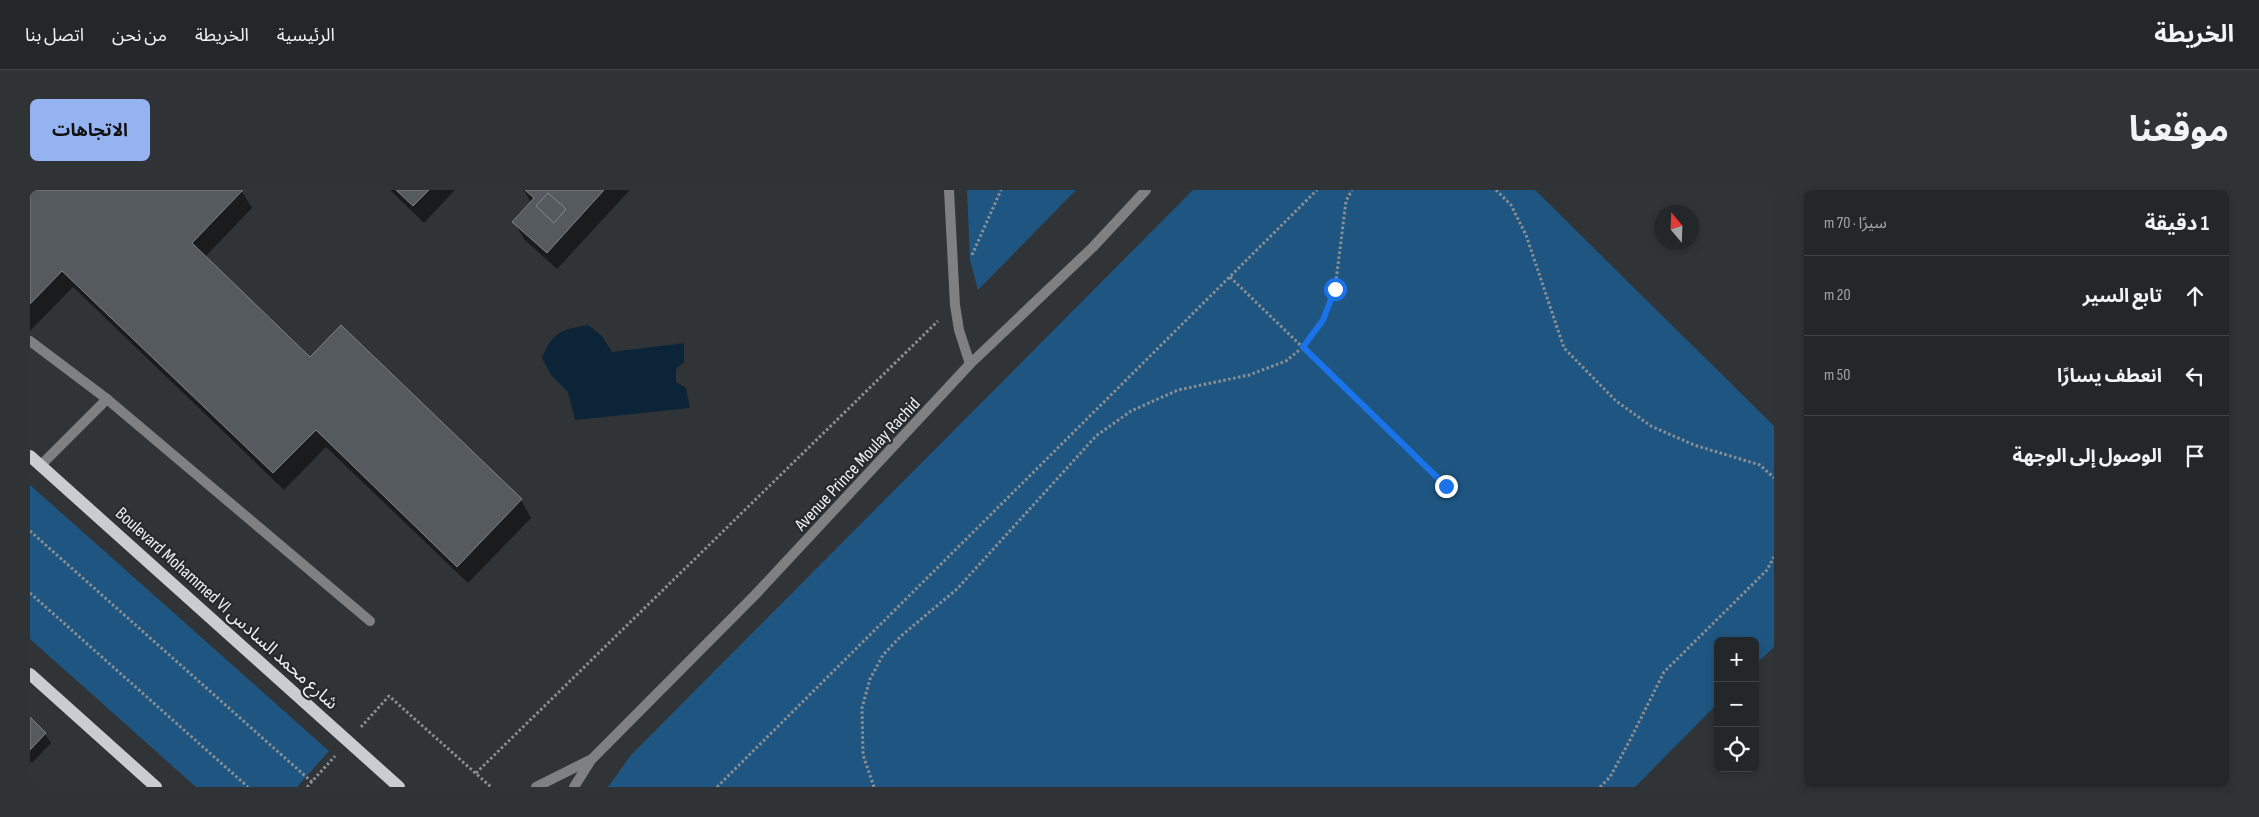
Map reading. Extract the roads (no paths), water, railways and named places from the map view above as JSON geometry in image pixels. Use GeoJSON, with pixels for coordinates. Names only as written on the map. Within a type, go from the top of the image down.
{"type":"FeatureCollection","features":[{"type":"Feature","properties":{"kind":"main road","name":"Boulevard Mohammed VI شارع محمد السادس"},"geometry":{"type":"LineString","coordinates":[[30,456],[399,787]]}},
{"type":"Feature","properties":{"kind":"main road"},"geometry":{"type":"LineString","coordinates":[[30,674],[156,787]]}},
{"type":"Feature","properties":{"kind":"street"},"geometry":{"type":"LineString","coordinates":[[949,190],[959,330],[970,364]]}},
{"type":"Feature","properties":{"kind":"street","name":"Avenue Prince Moulay Rachid"},"geometry":{"type":"LineString","coordinates":[[574,787],[591,760],[756,595],[970,364],[1093,246],[1146,190]]}},
{"type":"Feature","properties":{"kind":"street"},"geometry":{"type":"LineString","coordinates":[[30,341],[107,399],[370,620]]}},
{"type":"Feature","properties":{"kind":"street"},"geometry":{"type":"LineString","coordinates":[[40,466],[107,399]]}},
{"type":"Feature","properties":{"kind":"street","name":"Avenue Prince Moulay Rachid"},"geometry":{"type":"LineString","coordinates":[[536,787],[591,760]]}}]}
